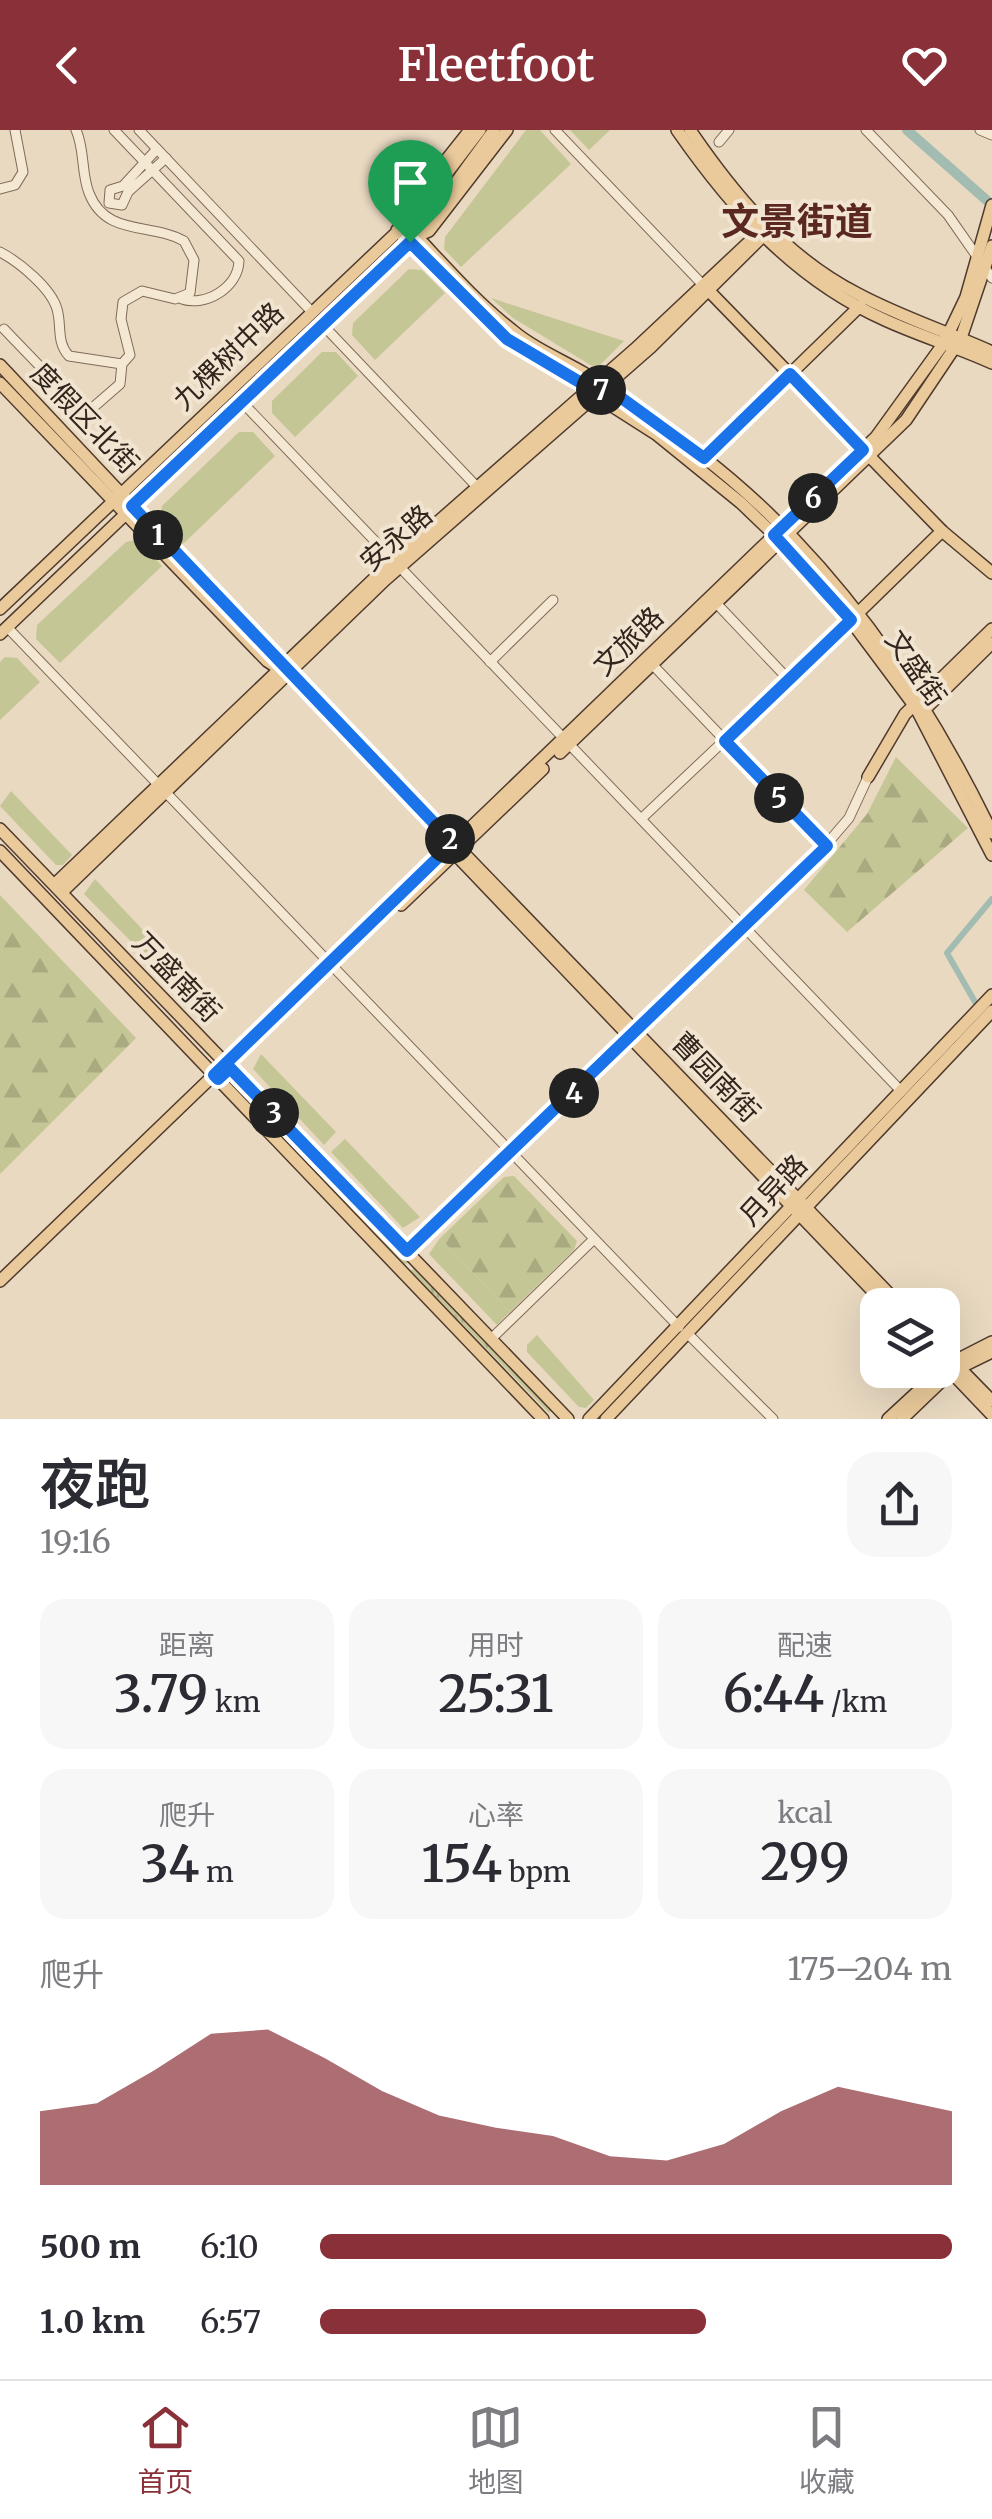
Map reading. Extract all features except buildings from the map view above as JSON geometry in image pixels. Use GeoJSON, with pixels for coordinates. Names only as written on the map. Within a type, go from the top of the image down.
{"type":"FeatureCollection","features":[{"type":"Feature","properties":{"kind":"main road"},"geometry":{"type":"LineString","coordinates":[[400,226],[408,208],[470,130]]}},
{"type":"Feature","properties":{"kind":"main road","name":"九棵树中路"},"geometry":{"type":"LineString","coordinates":[[0,609],[415,214],[480,130]]}},
{"type":"Feature","properties":{"kind":"main road","name":"九棵树中路"},"geometry":{"type":"LineString","coordinates":[[3,631],[413,239],[494,130]]}},
{"type":"Feature","properties":{"kind":"main road"},"geometry":{"type":"LineString","coordinates":[[413,239],[429,231],[507,130]]}},
{"type":"Feature","properties":{"kind":"main road"},"geometry":{"type":"LineString","coordinates":[[677,130],[714,183],[803,270],[860,306],[992,352]]}},
{"type":"Feature","properties":{"kind":"main road"},"geometry":{"type":"LineString","coordinates":[[690,130],[764,231],[856,293],[992,363]]}},
{"type":"Feature","properties":{"kind":"main road","name":"文旅路"},"geometry":{"type":"LineString","coordinates":[[0,1285],[924,398],[986,259],[992,205]]}},
{"type":"Feature","properties":{"kind":"main road","name":"文盛街"},"geometry":{"type":"LineString","coordinates":[[400,226],[514,332],[704,458],[782,535],[854,617],[920,707],[992,833]]}},
{"type":"Feature","properties":{"kind":"main road","name":"安永路"},"geometry":{"type":"LineString","coordinates":[[58,888],[284,669],[764,231]]}},
{"type":"Feature","properties":{"kind":"main road"},"geometry":{"type":"LineString","coordinates":[[706,287],[942,531],[992,574]]}},
{"type":"Feature","properties":{"kind":"main road"},"geometry":{"type":"LineString","coordinates":[[704,458],[860,306]]}},
{"type":"Feature","properties":{"kind":"main road","name":"度假区北街"},"geometry":{"type":"LineString","coordinates":[[0,365],[129,509]]}},
{"type":"Feature","properties":{"kind":"main road","name":"度假区北街"},"geometry":{"type":"LineString","coordinates":[[0,383],[117,496]]}},
{"type":"Feature","properties":{"kind":"main road","name":"文盛街"},"geometry":{"type":"LineString","coordinates":[[597,387],[782,535]]}},
{"type":"Feature","properties":{"kind":"main road","name":"曹园南街"},"geometry":{"type":"LineString","coordinates":[[129,509],[284,669]]}},
{"type":"Feature","properties":{"kind":"main road"},"geometry":{"type":"LineString","coordinates":[[854,617],[942,531]]}},
{"type":"Feature","properties":{"kind":"main road","name":"文旅路"},"geometry":{"type":"LineString","coordinates":[[649,662],[717,604],[782,535]]}},
{"type":"Feature","properties":{"kind":"main road"},"geometry":{"type":"LineString","coordinates":[[920,707],[992,629]]}},
{"type":"Feature","properties":{"kind":"main road"},"geometry":{"type":"LineString","coordinates":[[868,777],[894,730],[992,642]]}},
{"type":"Feature","properties":{"kind":"main road","name":"文盛街"},"geometry":{"type":"LineString","coordinates":[[920,707],[992,854]]}},
{"type":"Feature","properties":{"kind":"main road","name":"万盛南街"},"geometry":{"type":"LineString","coordinates":[[0,828],[568,1419]]}},
{"type":"Feature","properties":{"kind":"main road","name":"曹园南街"},"geometry":{"type":"LineString","coordinates":[[456,848],[799,1207],[882,1288]]}},
{"type":"Feature","properties":{"kind":"main road","name":"万盛南街"},"geometry":{"type":"LineString","coordinates":[[0,851],[543,1419]]}},
{"type":"Feature","properties":{"kind":"main road","name":"月异路"},"geometry":{"type":"LineString","coordinates":[[606,1419],[683,1330],[965,1032],[992,996]]}},
{"type":"Feature","properties":{"kind":"main road","name":"月异路"},"geometry":{"type":"LineString","coordinates":[[799,1207],[902,1091],[992,1011]]}},
{"type":"Feature","properties":{"kind":"main road","name":"曹园南街"},"geometry":{"type":"LineString","coordinates":[[799,1207],[871,1288]]}},
{"type":"Feature","properties":{"kind":"main road","name":"月异路"},"geometry":{"type":"LineString","coordinates":[[590,1419],[683,1330]]}},
{"type":"Feature","properties":{"kind":"main road"},"geometry":{"type":"LineString","coordinates":[[960,1360],[992,1342]]}},
{"type":"Feature","properties":{"kind":"main road"},"geometry":{"type":"LineString","coordinates":[[960,1363],[992,1352]]}},
{"type":"Feature","properties":{"kind":"main road"},"geometry":{"type":"LineString","coordinates":[[960,1376],[992,1401]]}},
{"type":"Feature","properties":{"kind":"main road"},"geometry":{"type":"LineString","coordinates":[[960,1380],[992,1415]]}},
{"type":"Feature","properties":{"kind":"main road"},"geometry":{"type":"LineString","coordinates":[[888,1419],[924,1388]]}},
{"type":"Feature","properties":{"kind":"main road"},"geometry":{"type":"LineString","coordinates":[[902,1419],[929,1388]]}},
{"type":"Feature","properties":{"kind":"street"},"geometry":{"type":"LineString","coordinates":[[0,189],[15,185],[23,172],[16,130]]}},
{"type":"Feature","properties":{"kind":"street"},"geometry":{"type":"LineString","coordinates":[[76,130],[86,184],[101,213],[121,226],[172,234],[188,246],[195,267],[190,293],[182,299]]}},
{"type":"Feature","properties":{"kind":"street"},"geometry":{"type":"LineString","coordinates":[[1,329],[85,410],[93,410],[120,384],[122,364],[131,350],[121,319],[122,302],[142,292],[197,304],[209,301],[234,276],[239,261],[114,130]]}},
{"type":"Feature","properties":{"kind":"street"},"geometry":{"type":"LineString","coordinates":[[139,130],[312,311]]}},
{"type":"Feature","properties":{"kind":"street"},"geometry":{"type":"LineString","coordinates":[[555,130],[706,287]]}},
{"type":"Feature","properties":{"kind":"street"},"geometry":{"type":"LineString","coordinates":[[719,142],[729,130]]}},
{"type":"Feature","properties":{"kind":"street"},"geometry":{"type":"LineString","coordinates":[[866,130],[986,259]]}},
{"type":"Feature","properties":{"kind":"street"},"geometry":{"type":"LineString","coordinates":[[980,130],[992,135]]}},
{"type":"Feature","properties":{"kind":"street"},"geometry":{"type":"LineString","coordinates":[[157,149],[123,186],[110,190],[109,202],[122,205],[128,192],[166,158]]}},
{"type":"Feature","properties":{"kind":"street"},"geometry":{"type":"LineString","coordinates":[[0,252],[17,262],[54,302],[60,343],[69,356],[122,364]]}},
{"type":"Feature","properties":{"kind":"street"},"geometry":{"type":"LineString","coordinates":[[322,324],[481,491]]}},
{"type":"Feature","properties":{"kind":"street"},"geometry":{"type":"LineString","coordinates":[[241,401],[902,1091]]}},
{"type":"Feature","properties":{"kind":"street"},"geometry":{"type":"LineString","coordinates":[[490,662],[554,600]]}},
{"type":"Feature","properties":{"kind":"street"},"geometry":{"type":"LineString","coordinates":[[717,604],[789,680]]}},
{"type":"Feature","properties":{"kind":"street"},"geometry":{"type":"LineString","coordinates":[[641,820],[854,617]]}},
{"type":"Feature","properties":{"kind":"street"},"geometry":{"type":"LineString","coordinates":[[3,631],[773,1419]]}},
{"type":"Feature","properties":{"kind":"street"},"geometry":{"type":"LineString","coordinates":[[649,662],[827,846]]}},
{"type":"Feature","properties":{"kind":"street","name":"曹园南街"},"geometry":{"type":"LineString","coordinates":[[284,669],[456,848]]}},
{"type":"Feature","properties":{"kind":"street"},"geometry":{"type":"LineString","coordinates":[[407,1251],[827,846],[849,818],[868,777]]}},
{"type":"Feature","properties":{"kind":"street"},"geometry":{"type":"LineString","coordinates":[[491,1338],[594,1239]]}},
{"type":"Feature","properties":{"kind":"green space"},"geometry":{"type":"Polygon","coordinates":[[[526,130],[540,130],[571,164],[461,267],[444,249],[445,237],[526,130]]]}},
{"type":"Feature","properties":{"kind":"green space"},"geometry":{"type":"Polygon","coordinates":[[[570,130],[610,130],[589,150],[570,130]]]}},
{"type":"Feature","properties":{"kind":"green space"},"geometry":{"type":"Polygon","coordinates":[[[409,269],[422,270],[445,293],[375,360],[352,335],[353,323],[409,269]]]}},
{"type":"Feature","properties":{"kind":"green space"},"geometry":{"type":"Polygon","coordinates":[[[491,298],[624,341],[600,365],[592,366],[513,318],[491,298]]]}},
{"type":"Feature","properties":{"kind":"green space"},"geometry":{"type":"Polygon","coordinates":[[[322,352],[336,352],[358,376],[295,437],[272,413],[272,401],[322,352]]]}},
{"type":"Feature","properties":{"kind":"green space"},"geometry":{"type":"Polygon","coordinates":[[[239,432],[253,432],[275,456],[183,544],[160,520],[162,506],[239,432]]]}},
{"type":"Feature","properties":{"kind":"green space"},"geometry":{"type":"Polygon","coordinates":[[[138,540],[162,566],[60,663],[36,639],[37,625],[126,542],[138,540]]]}},
{"type":"Feature","properties":{"kind":"green space"},"geometry":{"type":"Polygon","coordinates":[[[5,657],[17,658],[40,682],[0,720],[0,662],[5,657]]]}},
{"type":"Feature","properties":{"kind":"green space"},"geometry":{"type":"Polygon","coordinates":[[[896,757],[968,828],[847,932],[804,890],[867,814],[896,757]]]}},
{"type":"Feature","properties":{"kind":"green space"},"geometry":{"type":"Polygon","coordinates":[[[11,791],[72,855],[63,865],[56,865],[0,806],[11,791]]]}},
{"type":"Feature","properties":{"kind":"green space"},"geometry":{"type":"Polygon","coordinates":[[[95,879],[204,995],[194,1005],[84,894],[95,879]]]}},
{"type":"Feature","properties":{"kind":"green space"},"geometry":{"type":"Polygon","coordinates":[[[0,895],[136,1038],[0,1174],[0,895]]]}},
{"type":"Feature","properties":{"kind":"green space"},"geometry":{"type":"Polygon","coordinates":[[[261,1054],[336,1132],[324,1145],[253,1069],[261,1054]]]}},
{"type":"Feature","properties":{"kind":"green space"},"geometry":{"type":"Polygon","coordinates":[[[244,1092],[409,1261],[405,1265],[241,1095],[244,1092]]]}},
{"type":"Feature","properties":{"kind":"green space"},"geometry":{"type":"Polygon","coordinates":[[[345,1139],[420,1217],[403,1228],[331,1152],[345,1139]]]}},
{"type":"Feature","properties":{"kind":"green space"},"geometry":{"type":"Polygon","coordinates":[[[514,1176],[577,1241],[574,1250],[510,1312],[440,1238],[504,1177],[514,1176]]]}},
{"type":"Feature","properties":{"kind":"green space"},"geometry":{"type":"Polygon","coordinates":[[[440,1238],[510,1312],[497,1325],[429,1254],[440,1238]]]}},
{"type":"Feature","properties":{"kind":"green space"},"geometry":{"type":"Polygon","coordinates":[[[415,1267],[552,1410],[549,1413],[411,1271],[415,1267]]]}},
{"type":"Feature","properties":{"kind":"green space"},"geometry":{"type":"Polygon","coordinates":[[[537,1335],[594,1400],[586,1408],[579,1407],[527,1352],[527,1345],[537,1335]]]}},
{"type":"Feature","properties":{"kind":"waterway"},"geometry":{"type":"LineString","coordinates":[[907,130],[992,205]]}},
{"type":"Feature","properties":{"kind":"waterway"},"geometry":{"type":"LineString","coordinates":[[979,1009],[947,953],[992,899]]}},
{"type":"Feature","properties":{"kind":"district","name":"文景街道"},"geometry":{"type":"Point","coordinates":[797,222]}},
{"type":"Feature","properties":{"kind":"route"},"geometry":{"type":"LineString","coordinates":[[410,242],[507,339],[598,393],[605,386],[704,458],[790,374],[863,450],[774,535],[851,620],[725,741],[827,846],[407,1251],[230,1068],[218,1079],[214,1075],[453,843],[132,506],[410,242]]}}]}
